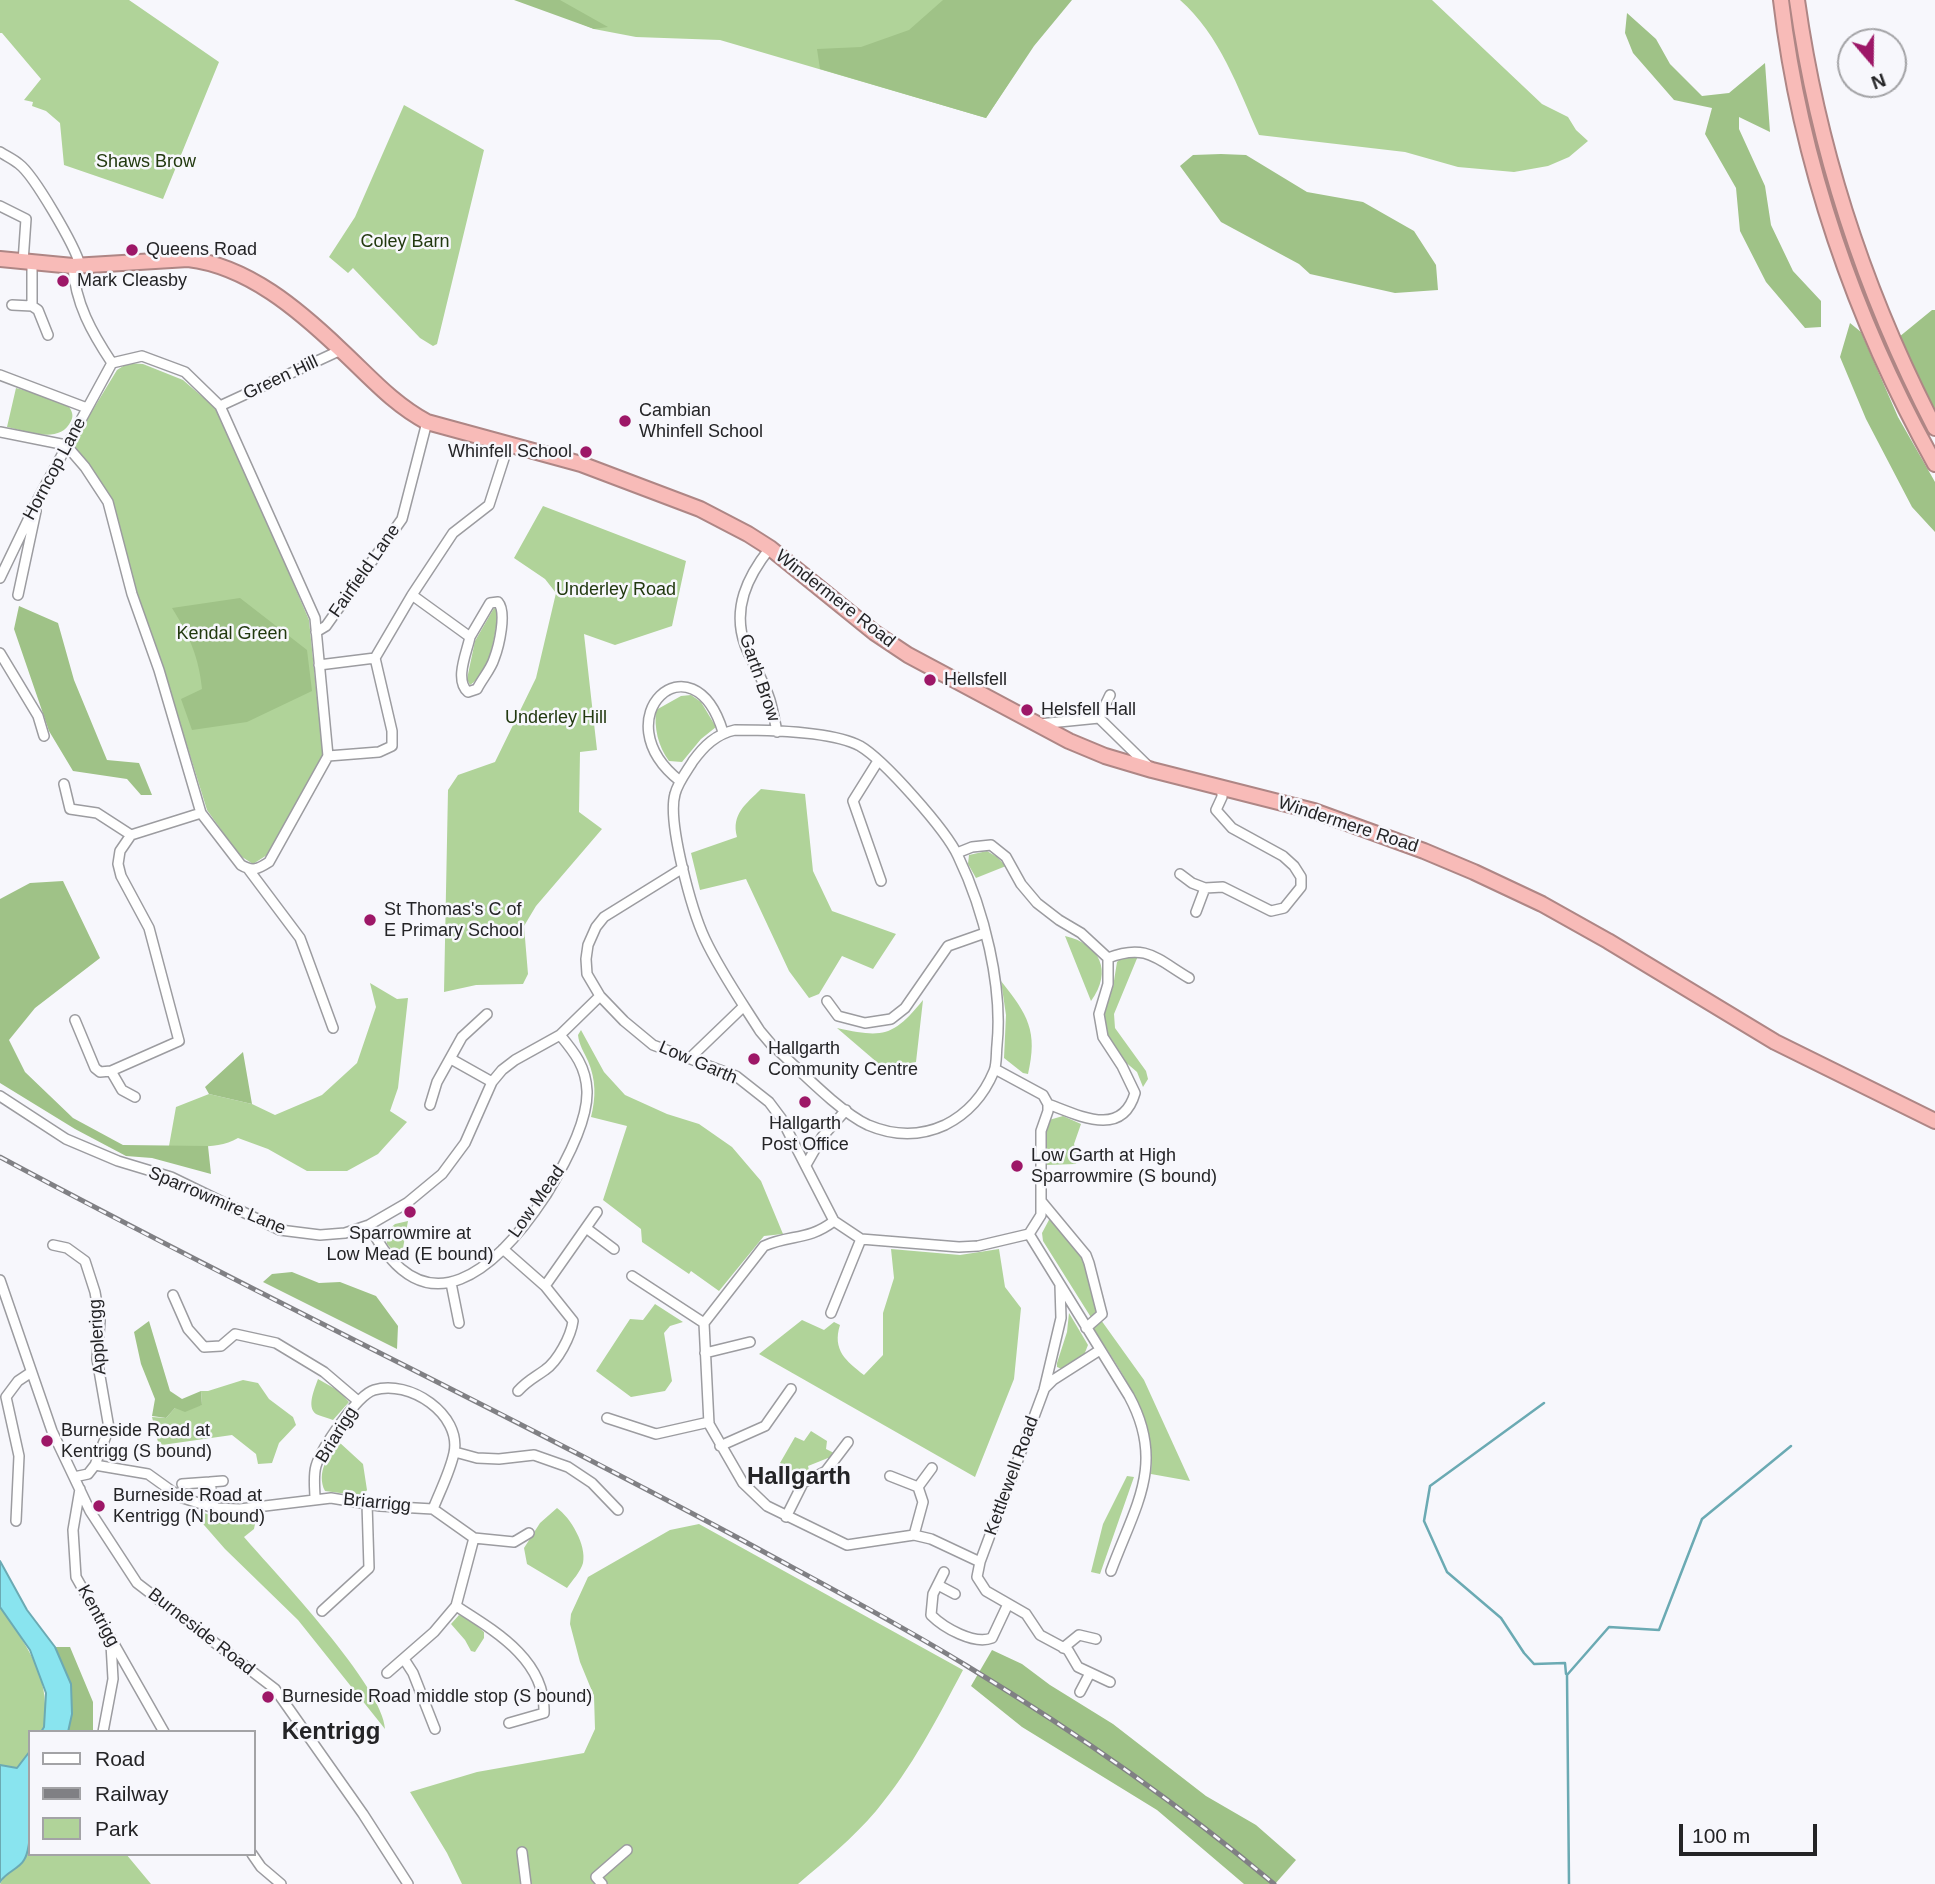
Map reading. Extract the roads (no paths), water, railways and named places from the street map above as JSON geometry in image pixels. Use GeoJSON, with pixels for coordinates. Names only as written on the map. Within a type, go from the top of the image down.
{"type":"FeatureCollection","features":[{"type":"Feature","properties":{"kind":"highway"},"geometry":{"type":"LineString","coordinates":[[1780,0],[1797,95],[1835,240],[1859,307],[1890,378],[1935,464]]}},
{"type":"Feature","properties":{"kind":"highway"},"geometry":{"type":"LineString","coordinates":[[1797,0],[1805,63],[1839,198],[1872,292],[1906,373],[1935,428]]}},
{"type":"Feature","properties":{"kind":"highway","name":"Windermere Road"},"geometry":{"type":"LineString","coordinates":[[0,260],[76,265],[188,260],[216,264],[245,278],[290,307],[341,350],[389,397],[427,422],[604,471],[671,496],[748,534],[770,548],[875,633],[936,672],[1037,725],[1105,756],[1314,811],[1424,851],[1501,884],[1618,947],[1775,1042],[1935,1121]]}},
{"type":"Feature","properties":{"kind":"street"},"geometry":{"type":"LineString","coordinates":[[0,152],[26,171],[77,255],[76,289],[86,320],[96,341],[112,363],[142,356],[185,372],[220,405],[315,618],[328,756],[269,862],[258,869],[249,870]]}},
{"type":"Feature","properties":{"kind":"street"},"geometry":{"type":"LineString","coordinates":[[0,206],[26,219],[32,306]]}},
{"type":"Feature","properties":{"kind":"street"},"geometry":{"type":"LineString","coordinates":[[12,305],[32,306],[38,310],[48,335]]}},
{"type":"Feature","properties":{"kind":"street","name":"Green Hill"},"geometry":{"type":"LineString","coordinates":[[220,405],[341,350]]}},
{"type":"Feature","properties":{"kind":"street","name":"Horncop Lane"},"geometry":{"type":"LineString","coordinates":[[0,578],[66,445],[112,363]]}},
{"type":"Feature","properties":{"kind":"street"},"geometry":{"type":"LineString","coordinates":[[0,375],[87,408]]}},
{"type":"Feature","properties":{"kind":"street","name":"Fairfield Lane"},"geometry":{"type":"LineString","coordinates":[[316,632],[326,626],[402,519],[427,422]]}},
{"type":"Feature","properties":{"kind":"street"},"geometry":{"type":"LineString","coordinates":[[0,432],[66,445],[85,467],[108,502],[132,594],[159,670],[201,813],[241,865],[249,870],[300,938],[333,1028]]}},
{"type":"Feature","properties":{"kind":"street"},"geometry":{"type":"LineString","coordinates":[[328,756],[379,752],[392,746],[392,731],[376,658],[412,595],[453,533],[489,505],[509,443]]}},
{"type":"Feature","properties":{"kind":"street"},"geometry":{"type":"LineString","coordinates":[[18,595],[39,497]]}},
{"type":"Feature","properties":{"kind":"street","name":"Garth Brow"},"geometry":{"type":"LineString","coordinates":[[770,548],[759,561],[744,591],[739,605],[739,618],[745,643],[770,698],[777,732]]}},
{"type":"Feature","properties":{"kind":"street"},"geometry":{"type":"LineString","coordinates":[[412,595],[470,637]]}},
{"type":"Feature","properties":{"kind":"street"},"geometry":{"type":"LineString","coordinates":[[498,602],[502,607],[503,617],[494,660],[477,689],[468,692],[463,688],[461,676],[470,637],[490,603],[498,602]]}},
{"type":"Feature","properties":{"kind":"street"},"geometry":{"type":"LineString","coordinates":[[0,653],[38,716],[44,736]]}},
{"type":"Feature","properties":{"kind":"street"},"geometry":{"type":"LineString","coordinates":[[319,665],[376,658]]}},
{"type":"Feature","properties":{"kind":"street"},"geometry":{"type":"LineString","coordinates":[[680,781],[665,769],[652,748],[648,714],[657,698],[676,686],[702,693],[718,716],[723,732]]}},
{"type":"Feature","properties":{"kind":"street"},"geometry":{"type":"LineString","coordinates":[[1100,718],[1110,695]]}},
{"type":"Feature","properties":{"kind":"street"},"geometry":{"type":"LineString","coordinates":[[1037,725],[1100,718]]}},
{"type":"Feature","properties":{"kind":"street"},"geometry":{"type":"LineString","coordinates":[[1100,718],[1152,770]]}},
{"type":"Feature","properties":{"kind":"street"},"geometry":{"type":"LineString","coordinates":[[743,730],[840,738],[860,746],[914,797],[957,853],[985,933],[995,980],[999,1024],[995,1069],[971,1107],[953,1121],[933,1130],[911,1134],[888,1132],[868,1125],[846,1110],[771,1044],[744,1006],[704,938],[683,868],[672,817],[675,793],[680,781],[702,748],[723,732],[743,730]]}},
{"type":"Feature","properties":{"kind":"street"},"geometry":{"type":"LineString","coordinates":[[878,761],[853,801],[881,881]]}},
{"type":"Feature","properties":{"kind":"street"},"geometry":{"type":"LineString","coordinates":[[64,784],[70,809],[97,813],[131,835]]}},
{"type":"Feature","properties":{"kind":"street"},"geometry":{"type":"LineString","coordinates":[[1180,874],[1205,888],[1223,887],[1271,911],[1284,908],[1301,887],[1301,877],[1283,856],[1232,828],[1216,810],[1222,797],[1222,788]]}},
{"type":"Feature","properties":{"kind":"street"},"geometry":{"type":"LineString","coordinates":[[75,1020],[100,1072],[111,1071],[175,1045],[180,1037],[149,928],[121,876],[118,864],[120,851],[131,835],[201,813]]}},
{"type":"Feature","properties":{"kind":"street"},"geometry":{"type":"LineString","coordinates":[[957,853],[972,847],[990,845],[1006,857],[1021,884],[1037,904],[1081,933],[1108,958],[1108,984],[1099,1014],[1103,1037],[1133,1086],[1135,1093],[1131,1106],[1124,1115],[1110,1120],[1078,1115],[1048,1104]]}},
{"type":"Feature","properties":{"kind":"street","name":"Low Garth"},"geometry":{"type":"LineString","coordinates":[[683,868],[616,908],[604,917],[596,928],[588,945],[586,959],[587,974],[600,996],[653,1045],[736,1076],[769,1102],[807,1165],[818,1193],[834,1221],[861,1238],[959,1247],[978,1246],[1029,1234]]}},
{"type":"Feature","properties":{"kind":"street"},"geometry":{"type":"LineString","coordinates":[[1196,912],[1205,888]]}},
{"type":"Feature","properties":{"kind":"street"},"geometry":{"type":"LineString","coordinates":[[827,1001],[838,1016],[865,1023],[891,1019],[905,1008],[948,946],[985,933]]}},
{"type":"Feature","properties":{"kind":"street"},"geometry":{"type":"LineString","coordinates":[[1108,958],[1126,951],[1140,951],[1189,978]]}},
{"type":"Feature","properties":{"kind":"street","name":"Sparrowmire Lane"},"geometry":{"type":"LineString","coordinates":[[0,1096],[66,1139],[118,1161],[171,1177],[280,1230],[320,1235],[345,1233],[369,1225],[407,1203],[442,1174],[465,1143],[492,1082],[502,1070],[514,1060],[560,1035],[600,996]]}},
{"type":"Feature","properties":{"kind":"street"},"geometry":{"type":"LineString","coordinates":[[690,1058],[744,1006]]}},
{"type":"Feature","properties":{"kind":"street"},"geometry":{"type":"LineString","coordinates":[[430,1105],[437,1082],[462,1037],[487,1014]]}},
{"type":"Feature","properties":{"kind":"street","name":"Low Mead"},"geometry":{"type":"LineString","coordinates":[[451,1283],[472,1273],[503,1249],[538,1206],[575,1141],[587,1095],[584,1072],[576,1053],[560,1035]]}},
{"type":"Feature","properties":{"kind":"street"},"geometry":{"type":"LineString","coordinates":[[451,1059],[492,1082]]}},
{"type":"Feature","properties":{"kind":"street"},"geometry":{"type":"LineString","coordinates":[[995,1069],[1042,1095],[1048,1104],[1041,1131],[1041,1215],[1029,1234],[1141,1418],[1147,1450],[1144,1481],[1111,1571]]}},
{"type":"Feature","properties":{"kind":"street"},"geometry":{"type":"LineString","coordinates":[[111,1071],[122,1090],[135,1097]]}},
{"type":"Feature","properties":{"kind":"street"},"geometry":{"type":"LineString","coordinates":[[807,1165],[822,1137],[846,1110]]}},
{"type":"Feature","properties":{"kind":"street"},"geometry":{"type":"LineString","coordinates":[[1042,1202],[1090,1263],[1102,1314],[1086,1328]]}},
{"type":"Feature","properties":{"kind":"street"},"geometry":{"type":"LineString","coordinates":[[545,1286],[597,1212]]}},
{"type":"Feature","properties":{"kind":"street"},"geometry":{"type":"LineString","coordinates":[[834,1221],[821,1231],[764,1246],[704,1323],[709,1422],[720,1446],[743,1483],[767,1506],[847,1545],[914,1535],[931,1539],[980,1562],[977,1577],[986,1591],[1026,1614],[1040,1635],[1068,1650],[1078,1667],[1110,1682]]}},
{"type":"Feature","properties":{"kind":"street"},"geometry":{"type":"LineString","coordinates":[[369,1225],[380,1246],[396,1266],[414,1280],[451,1283],[459,1323]]}},
{"type":"Feature","properties":{"kind":"street"},"geometry":{"type":"LineString","coordinates":[[586,1228],[614,1249]]}},
{"type":"Feature","properties":{"kind":"street"},"geometry":{"type":"LineString","coordinates":[[831,1313],[861,1238]]}},
{"type":"Feature","properties":{"kind":"street","name":"Applerigg"},"geometry":{"type":"LineString","coordinates":[[53,1245],[68,1248],[85,1261],[97,1301],[100,1321],[97,1359],[109,1428],[95,1465]]}},
{"type":"Feature","properties":{"kind":"street"},"geometry":{"type":"LineString","coordinates":[[503,1249],[545,1286],[573,1321],[571,1335],[547,1369],[528,1379],[518,1391]]}},
{"type":"Feature","properties":{"kind":"street"},"geometry":{"type":"LineString","coordinates":[[632,1276],[704,1323]]}},
{"type":"Feature","properties":{"kind":"street","name":"Burneside Road"},"geometry":{"type":"LineString","coordinates":[[0,1280],[52,1431],[90,1511],[137,1583],[275,1689],[363,1814],[408,1884]]}},
{"type":"Feature","properties":{"kind":"street","name":"Kettlewell Road"},"geometry":{"type":"LineString","coordinates":[[980,1562],[1044,1390],[1062,1318],[1060,1284]]}},
{"type":"Feature","properties":{"kind":"street"},"geometry":{"type":"LineString","coordinates":[[173,1295],[188,1329],[204,1347],[221,1346],[235,1334],[276,1343],[324,1372],[358,1401]]}},
{"type":"Feature","properties":{"kind":"street"},"geometry":{"type":"LineString","coordinates":[[705,1353],[750,1342]]}},
{"type":"Feature","properties":{"kind":"street"},"geometry":{"type":"LineString","coordinates":[[1044,1390],[1053,1380],[1100,1350]]}},
{"type":"Feature","properties":{"kind":"street"},"geometry":{"type":"LineString","coordinates":[[16,1521],[19,1456],[6,1397],[18,1381],[30,1373]]}},
{"type":"Feature","properties":{"kind":"street","name":"Briarigg"},"geometry":{"type":"LineString","coordinates":[[315,1499],[316,1467],[337,1429],[358,1401],[373,1390],[402,1389],[431,1403],[448,1419],[454,1437],[455,1452]]}},
{"type":"Feature","properties":{"kind":"street"},"geometry":{"type":"LineString","coordinates":[[720,1446],[765,1426],[791,1389]]}},
{"type":"Feature","properties":{"kind":"street"},"geometry":{"type":"LineString","coordinates":[[607,1418],[656,1434],[709,1422]]}},
{"type":"Feature","properties":{"kind":"street"},"geometry":{"type":"LineString","coordinates":[[786,1517],[803,1483],[826,1471],[848,1442]]}},
{"type":"Feature","properties":{"kind":"street"},"geometry":{"type":"LineString","coordinates":[[433,1509],[455,1452],[478,1458],[540,1457],[568,1467],[592,1483],[618,1510]]}},
{"type":"Feature","properties":{"kind":"street"},"geometry":{"type":"LineString","coordinates":[[74,1477],[88,1474],[95,1465]]}},
{"type":"Feature","properties":{"kind":"street","name":"Briarrigg"},"geometry":{"type":"LineString","coordinates":[[95,1465],[148,1474],[180,1497],[214,1508],[240,1509],[315,1499],[367,1503],[433,1509],[474,1538],[514,1542],[529,1533]]}},
{"type":"Feature","properties":{"kind":"street"},"geometry":{"type":"LineString","coordinates":[[918,1487],[932,1468]]}},
{"type":"Feature","properties":{"kind":"street"},"geometry":{"type":"LineString","coordinates":[[890,1476],[918,1487]]}},
{"type":"Feature","properties":{"kind":"street"},"geometry":{"type":"LineString","coordinates":[[182,1484],[223,1480]]}},
{"type":"Feature","properties":{"kind":"street"},"geometry":{"type":"LineString","coordinates":[[210,1482],[214,1508]]}},
{"type":"Feature","properties":{"kind":"street"},"geometry":{"type":"LineString","coordinates":[[914,1535],[923,1502],[918,1487]]}},
{"type":"Feature","properties":{"kind":"street","name":"Kentrigg"},"geometry":{"type":"LineString","coordinates":[[80,1489],[73,1530],[76,1577],[163,1730]]}},
{"type":"Feature","properties":{"kind":"street"},"geometry":{"type":"LineString","coordinates":[[322,1611],[369,1568],[367,1503]]}},
{"type":"Feature","properties":{"kind":"street"},"geometry":{"type":"LineString","coordinates":[[387,1673],[434,1632],[456,1606],[474,1538]]}},
{"type":"Feature","properties":{"kind":"street"},"geometry":{"type":"LineString","coordinates":[[944,1573],[933,1594],[931,1615],[940,1624],[984,1641],[992,1637],[1008,1604]]}},
{"type":"Feature","properties":{"kind":"street"},"geometry":{"type":"LineString","coordinates":[[938,1585],[955,1594]]}},
{"type":"Feature","properties":{"kind":"street"},"geometry":{"type":"LineString","coordinates":[[456,1606],[498,1633],[527,1660],[540,1681],[545,1698],[544,1713],[509,1723]]}},
{"type":"Feature","properties":{"kind":"street"},"geometry":{"type":"LineString","coordinates":[[1063,1648],[1079,1635],[1096,1639]]}},
{"type":"Feature","properties":{"kind":"street"},"geometry":{"type":"LineString","coordinates":[[103,1730],[113,1679],[110,1638]]}},
{"type":"Feature","properties":{"kind":"street"},"geometry":{"type":"LineString","coordinates":[[404,1659],[413,1673],[435,1729]]}},
{"type":"Feature","properties":{"kind":"street"},"geometry":{"type":"LineString","coordinates":[[1080,1692],[1090,1673]]}},
{"type":"Feature","properties":{"kind":"street"},"geometry":{"type":"LineString","coordinates":[[602,1884],[596,1877],[626,1850]]}},
{"type":"Feature","properties":{"kind":"street"},"geometry":{"type":"LineString","coordinates":[[522,1852],[526,1884]]}},
{"type":"Feature","properties":{"kind":"street"},"geometry":{"type":"LineString","coordinates":[[253,1856],[281,1884]]}},
{"type":"Feature","properties":{"kind":"water"},"geometry":{"type":"Polygon","coordinates":[[[0,1561],[27,1610],[55,1647],[71,1684],[72,1714],[68,1730],[42,1730],[46,1693],[30,1650],[0,1607],[0,1561]]]}},
{"type":"Feature","properties":{"kind":"water"},"geometry":{"type":"Polygon","coordinates":[[[28,1754],[28,1847],[22,1863],[0,1882],[0,1765],[17,1768],[28,1754]]]}},
{"type":"Feature","properties":{"kind":"waterway"},"geometry":{"type":"LineString","coordinates":[[1544,1403],[1430,1486],[1424,1521],[1447,1572],[1501,1618],[1534,1664],[1565,1663],[1566,1674]]}},
{"type":"Feature","properties":{"kind":"waterway"},"geometry":{"type":"LineString","coordinates":[[1569,1884],[1567,1675],[1609,1627],[1659,1630],[1702,1519],[1791,1446]]}},
{"type":"Feature","properties":{"kind":"railway"},"geometry":{"type":"LineString","coordinates":[[0,1157],[650,1491],[912,1633],[1086,1742],[1201,1825],[1274,1884]]}},
{"type":"Feature","properties":{"kind":"place","name":"Queens Road"},"geometry":{"type":"Point","coordinates":[132,250]}},
{"type":"Feature","properties":{"kind":"place","name":"Mark Cleasby"},"geometry":{"type":"Point","coordinates":[63,281]}},
{"type":"Feature","properties":{"kind":"place","name":"Cambian Whinfell School"},"geometry":{"type":"Point","coordinates":[625,421]}},
{"type":"Feature","properties":{"kind":"place","name":"Whinfell School"},"geometry":{"type":"Point","coordinates":[586,452]}},
{"type":"Feature","properties":{"kind":"place","name":"Hellsfell"},"geometry":{"type":"Point","coordinates":[930,680]}},
{"type":"Feature","properties":{"kind":"place","name":"Helsfell Hall"},"geometry":{"type":"Point","coordinates":[1027,710]}},
{"type":"Feature","properties":{"kind":"place","name":"St Thomas's C of E Primary School"},"geometry":{"type":"Point","coordinates":[370,920]}},
{"type":"Feature","properties":{"kind":"place","name":"Hallgarth Community Centre"},"geometry":{"type":"Point","coordinates":[754,1059]}},
{"type":"Feature","properties":{"kind":"place","name":"Hallgarth Post Office"},"geometry":{"type":"Point","coordinates":[805,1102]}},
{"type":"Feature","properties":{"kind":"place","name":"Low Garth at High Sparrowmire (S bound)"},"geometry":{"type":"Point","coordinates":[1017,1166]}},
{"type":"Feature","properties":{"kind":"place","name":"Sparrowmire at Low Mead (E bound)"},"geometry":{"type":"Point","coordinates":[410,1212]}},
{"type":"Feature","properties":{"kind":"place","name":"Burneside Road at Kentrigg (S bound)"},"geometry":{"type":"Point","coordinates":[47,1441]}},
{"type":"Feature","properties":{"kind":"place","name":"Burneside Road at Kentrigg (N bound)"},"geometry":{"type":"Point","coordinates":[99,1506]}},
{"type":"Feature","properties":{"kind":"place","name":"Burneside Road middle stop (S bound)"},"geometry":{"type":"Point","coordinates":[268,1697]}},
{"type":"Feature","properties":{"kind":"district","name":"Hallgarth"},"geometry":{"type":"Point","coordinates":[799,1477]}},
{"type":"Feature","properties":{"kind":"district","name":"Kentrigg"},"geometry":{"type":"Point","coordinates":[331,1732]}},
{"type":"Feature","properties":{"kind":"park label","name":"Shaws Brow"},"geometry":{"type":"Point","coordinates":[146,162]}},
{"type":"Feature","properties":{"kind":"park label","name":"Coley Barn"},"geometry":{"type":"Point","coordinates":[405,242]}},
{"type":"Feature","properties":{"kind":"park label","name":"Underley Road"},"geometry":{"type":"Point","coordinates":[616,590]}},
{"type":"Feature","properties":{"kind":"park label","name":"Kendal Green"},"geometry":{"type":"Point","coordinates":[232,634]}},
{"type":"Feature","properties":{"kind":"park label","name":"Underley Hill"},"geometry":{"type":"Point","coordinates":[556,718]}}]}
